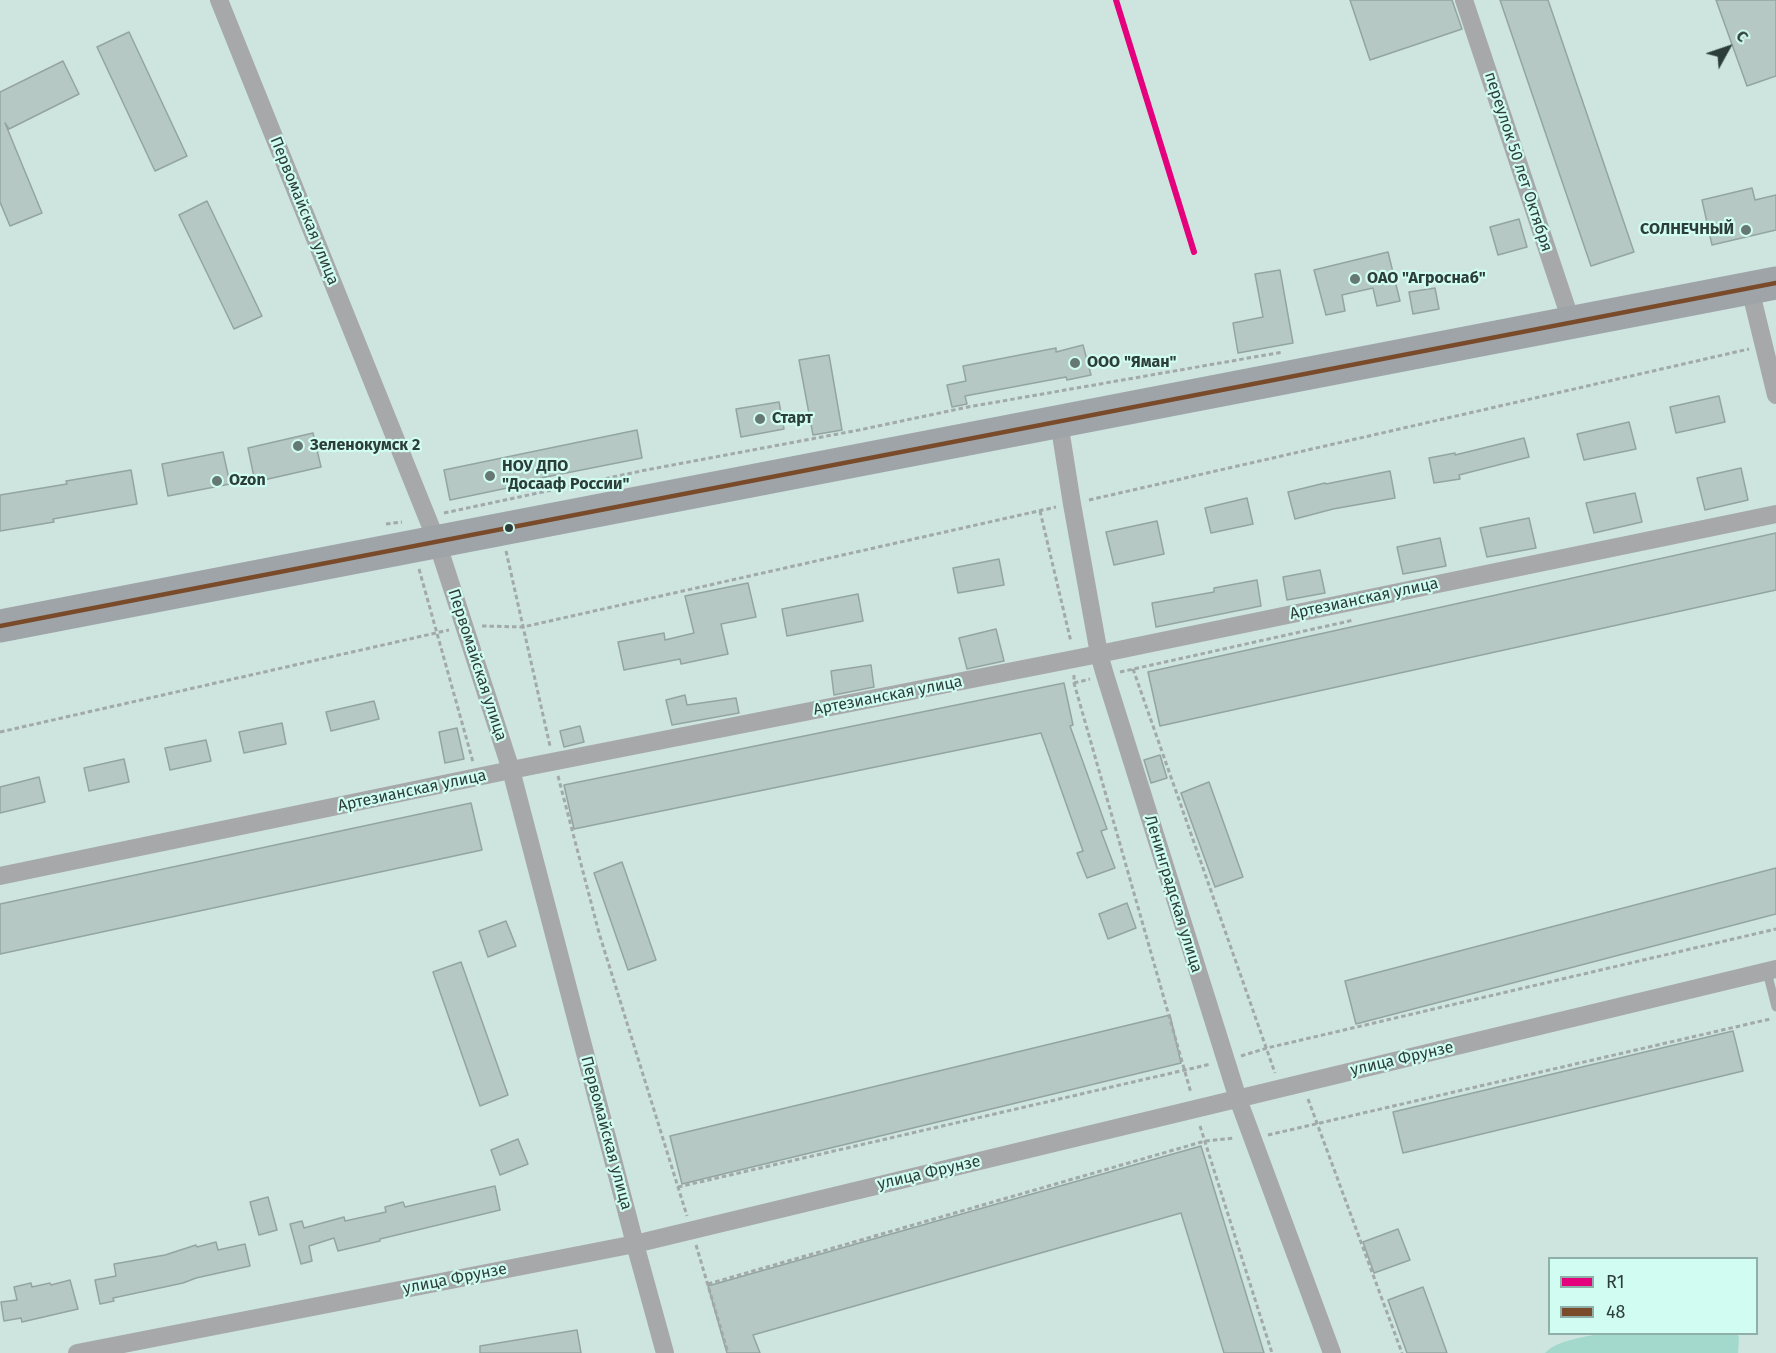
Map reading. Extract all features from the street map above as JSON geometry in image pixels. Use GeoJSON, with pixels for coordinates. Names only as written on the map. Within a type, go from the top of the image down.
{"type":"FeatureCollection","features":[{"type":"Feature","properties":{"kind":"highway"},"geometry":{"type":"LineString","coordinates":[[0,626],[426,535],[497,516],[1059,422],[1763,286]]}},
{"type":"Feature","properties":{"kind":"street","name":"Первомайская улица"},"geometry":{"type":"LineString","coordinates":[[219,0],[426,535],[465,626],[511,770],[665,1353]]}},
{"type":"Feature","properties":{"kind":"street","name":"переулок 50 лет Октября"},"geometry":{"type":"LineString","coordinates":[[1464,0],[1572,324]]}},
{"type":"Feature","properties":{"kind":"street"},"geometry":{"type":"LineString","coordinates":[[1763,286],[1763,345],[1776,395]]}},
{"type":"Feature","properties":{"kind":"street","name":"Ленинградская улица"},"geometry":{"type":"LineString","coordinates":[[1059,422],[1100,654],[1238,1099],[1332,1353]]}},
{"type":"Feature","properties":{"kind":"street","name":"Артезианская улица"},"geometry":{"type":"LineString","coordinates":[[0,876],[511,770],[1100,654],[1776,514]]}},
{"type":"Feature","properties":{"kind":"street","name":"улица Фрунзе"},"geometry":{"type":"LineString","coordinates":[[77,1353],[635,1244],[1771,970]]}},
{"type":"Feature","properties":{"kind":"lane"},"geometry":{"type":"LineString","coordinates":[[1771,970],[1776,1006]]}},
{"type":"Feature","properties":{"kind":"path"},"geometry":{"type":"LineString","coordinates":[[0,732],[465,626],[523,627],[1072,504],[1763,345]]}},
{"type":"Feature","properties":{"kind":"path"},"geometry":{"type":"LineString","coordinates":[[477,777],[438,632],[426,535],[497,516],[646,470],[968,407],[1287,351]]}},
{"type":"Feature","properties":{"kind":"path"},"geometry":{"type":"LineString","coordinates":[[1040,511],[1071,644]]}},
{"type":"Feature","properties":{"kind":"path"},"geometry":{"type":"LineString","coordinates":[[497,516],[554,763],[599,933],[729,1353]]}},
{"type":"Feature","properties":{"kind":"path"},"geometry":{"type":"LineString","coordinates":[[1128,648],[1133,669],[1280,1088]]}},
{"type":"Feature","properties":{"kind":"path"},"geometry":{"type":"LineString","coordinates":[[1074,683],[1195,1109],[1272,1353]]}},
{"type":"Feature","properties":{"kind":"path"},"geometry":{"type":"LineString","coordinates":[[708,1284],[1205,1141],[1266,1136],[1776,1017]]}},
{"type":"Feature","properties":{"kind":"path"},"geometry":{"type":"LineString","coordinates":[[1302,1083],[1402,1353]]}},
{"type":"Feature","properties":{"kind":"green space"},"geometry":{"type":"Polygon","coordinates":[[[1593,1335],[1738,1335],[1739,1337],[1738,1353],[1545,1353],[1556,1345],[1593,1335]]]}},
{"type":"Feature","properties":{"kind":"building"},"geometry":{"type":"Polygon","coordinates":[[[1350,0],[1452,0],[1462,29],[1370,60],[1350,0]]]}},
{"type":"Feature","properties":{"kind":"building"},"geometry":{"type":"Polygon","coordinates":[[[1500,0],[1548,0],[1634,252],[1591,266],[1500,0]]]}},
{"type":"Feature","properties":{"kind":"building"},"geometry":{"type":"Polygon","coordinates":[[[1716,0],[1776,0],[1776,76],[1747,86],[1716,0]]]}},
{"type":"Feature","properties":{"kind":"building"},"geometry":{"type":"Polygon","coordinates":[[[129,32],[187,156],[155,171],[97,47],[129,32]]]}},
{"type":"Feature","properties":{"kind":"building"},"geometry":{"type":"Polygon","coordinates":[[[63,61],[79,94],[9,129],[5,123],[42,213],[10,226],[0,202],[0,92],[63,61]]]}},
{"type":"Feature","properties":{"kind":"building"},"geometry":{"type":"Polygon","coordinates":[[[1752,188],[1755,200],[1776,195],[1776,230],[1712,245],[1702,200],[1752,188]]]}},
{"type":"Feature","properties":{"kind":"building"},"geometry":{"type":"Polygon","coordinates":[[[207,201],[262,316],[234,329],[179,215],[207,201]]]}},
{"type":"Feature","properties":{"kind":"building"},"geometry":{"type":"Polygon","coordinates":[[[1519,219],[1527,247],[1498,255],[1490,227],[1519,219]]]}},
{"type":"Feature","properties":{"kind":"building","name":"ОАО \"Агроснаб\""},"geometry":{"type":"Polygon","coordinates":[[[1388,252],[1400,301],[1377,306],[1373,288],[1342,295],[1345,311],[1326,315],[1314,270],[1388,252]]]}},
{"type":"Feature","properties":{"kind":"building"},"geometry":{"type":"Polygon","coordinates":[[[1280,270],[1293,343],[1238,353],[1233,323],[1263,317],[1255,274],[1280,270]]]}},
{"type":"Feature","properties":{"kind":"building"},"geometry":{"type":"Polygon","coordinates":[[[1435,288],[1439,309],[1413,314],[1409,292],[1435,288]]]}},
{"type":"Feature","properties":{"kind":"building"},"geometry":{"type":"Polygon","coordinates":[[[1083,345],[1091,375],[1067,380],[1066,377],[965,396],[967,404],[952,407],[947,385],[966,381],[963,366],[1056,348],[1056,352],[1083,345]]]}},
{"type":"Feature","properties":{"kind":"building"},"geometry":{"type":"Polygon","coordinates":[[[829,355],[842,430],[813,435],[799,360],[829,355]]]}},
{"type":"Feature","properties":{"kind":"building"},"geometry":{"type":"Polygon","coordinates":[[[1719,396],[1725,422],[1676,433],[1670,407],[1719,396]]]}},
{"type":"Feature","properties":{"kind":"building","name":"Старт"},"geometry":{"type":"Polygon","coordinates":[[[779,402],[784,429],[741,437],[736,409],[779,402]]]}},
{"type":"Feature","properties":{"kind":"building"},"geometry":{"type":"Polygon","coordinates":[[[1629,422],[1636,449],[1584,460],[1577,434],[1629,422]]]}},
{"type":"Feature","properties":{"kind":"building"},"geometry":{"type":"Polygon","coordinates":[[[637,430],[642,458],[536,479],[536,482],[450,500],[444,470],[637,430]]]}},
{"type":"Feature","properties":{"kind":"building"},"geometry":{"type":"Polygon","coordinates":[[[313,433],[321,467],[255,482],[248,448],[313,433]]]}},
{"type":"Feature","properties":{"kind":"building"},"geometry":{"type":"Polygon","coordinates":[[[1524,438],[1529,457],[1459,475],[1460,479],[1434,483],[1429,458],[1455,453],[1455,455],[1524,438]]]}},
{"type":"Feature","properties":{"kind":"building"},"geometry":{"type":"Polygon","coordinates":[[[223,452],[230,484],[168,496],[162,464],[223,452]]]}},
{"type":"Feature","properties":{"kind":"building"},"geometry":{"type":"Polygon","coordinates":[[[1741,468],[1748,500],[1705,510],[1697,478],[1741,468]]]}},
{"type":"Feature","properties":{"kind":"building"},"geometry":{"type":"Polygon","coordinates":[[[131,470],[137,504],[0,531],[0,495],[131,470]]]}},
{"type":"Feature","properties":{"kind":"building"},"geometry":{"type":"Polygon","coordinates":[[[1390,471],[1395,498],[1333,509],[1295,519],[1288,492],[1390,471]]]}},
{"type":"Feature","properties":{"kind":"building"},"geometry":{"type":"Polygon","coordinates":[[[1635,493],[1642,522],[1594,533],[1586,503],[1635,493]]]}},
{"type":"Feature","properties":{"kind":"building"},"geometry":{"type":"Polygon","coordinates":[[[1247,498],[1253,524],[1211,533],[1205,508],[1247,498]]]}},
{"type":"Feature","properties":{"kind":"building"},"geometry":{"type":"Polygon","coordinates":[[[1529,518],[1536,548],[1487,557],[1480,528],[1529,518]]]}},
{"type":"Feature","properties":{"kind":"building"},"geometry":{"type":"Polygon","coordinates":[[[1157,521],[1164,554],[1114,565],[1106,532],[1157,521]]]}},
{"type":"Feature","properties":{"kind":"building"},"geometry":{"type":"Polygon","coordinates":[[[1776,533],[1776,590],[1160,726],[1148,672],[1776,533]]]}},
{"type":"Feature","properties":{"kind":"building"},"geometry":{"type":"Polygon","coordinates":[[[1440,538],[1446,566],[1403,574],[1397,547],[1440,538]]]}},
{"type":"Feature","properties":{"kind":"building"},"geometry":{"type":"Polygon","coordinates":[[[999,559],[1004,585],[958,593],[953,568],[999,559]]]}},
{"type":"Feature","properties":{"kind":"building"},"geometry":{"type":"Polygon","coordinates":[[[1320,570],[1325,593],[1287,600],[1283,577],[1320,570]]]}},
{"type":"Feature","properties":{"kind":"building"},"geometry":{"type":"Polygon","coordinates":[[[1257,580],[1261,606],[1156,627],[1152,603],[1214,592],[1214,588],[1257,580]]]}},
{"type":"Feature","properties":{"kind":"building"},"geometry":{"type":"Polygon","coordinates":[[[748,583],[756,617],[721,624],[728,654],[681,664],[680,659],[624,670],[618,642],[664,633],[665,640],[694,633],[685,596],[748,583]]]}},
{"type":"Feature","properties":{"kind":"building"},"geometry":{"type":"Polygon","coordinates":[[[858,594],[863,621],[787,636],[782,609],[858,594]]]}},
{"type":"Feature","properties":{"kind":"building"},"geometry":{"type":"Polygon","coordinates":[[[996,629],[1004,661],[967,669],[959,638],[996,629]]]}},
{"type":"Feature","properties":{"kind":"building"},"geometry":{"type":"Polygon","coordinates":[[[871,665],[874,687],[834,695],[831,671],[871,665]]]}},
{"type":"Feature","properties":{"kind":"building"},"geometry":{"type":"Polygon","coordinates":[[[1064,683],[1073,725],[1070,726],[1107,829],[1101,831],[1115,868],[1087,878],[1077,853],[1083,851],[1041,733],[574,829],[564,785],[1064,683]]]}},
{"type":"Feature","properties":{"kind":"building"},"geometry":{"type":"Polygon","coordinates":[[[685,695],[687,705],[736,698],[739,713],[672,725],[666,700],[685,695]]]}},
{"type":"Feature","properties":{"kind":"building"},"geometry":{"type":"Polygon","coordinates":[[[374,701],[379,719],[331,731],[326,712],[374,701]]]}},
{"type":"Feature","properties":{"kind":"building"},"geometry":{"type":"Polygon","coordinates":[[[282,723],[286,744],[244,753],[239,732],[282,723]]]}},
{"type":"Feature","properties":{"kind":"building"},"geometry":{"type":"Polygon","coordinates":[[[580,726],[584,742],[564,747],[560,731],[580,726]]]}},
{"type":"Feature","properties":{"kind":"building"},"geometry":{"type":"Polygon","coordinates":[[[457,728],[464,759],[445,763],[439,732],[457,728]]]}},
{"type":"Feature","properties":{"kind":"building"},"geometry":{"type":"Polygon","coordinates":[[[206,740],[211,761],[170,770],[165,748],[206,740]]]}},
{"type":"Feature","properties":{"kind":"building"},"geometry":{"type":"Polygon","coordinates":[[[1160,755],[1167,778],[1151,783],[1144,760],[1160,755]]]}},
{"type":"Feature","properties":{"kind":"building"},"geometry":{"type":"Polygon","coordinates":[[[124,759],[129,782],[89,791],[84,768],[124,759]]]}},
{"type":"Feature","properties":{"kind":"building"},"geometry":{"type":"Polygon","coordinates":[[[39,777],[45,802],[0,813],[0,787],[39,777]]]}},
{"type":"Feature","properties":{"kind":"building"},"geometry":{"type":"Polygon","coordinates":[[[1209,782],[1243,877],[1215,887],[1181,793],[1209,782]]]}},
{"type":"Feature","properties":{"kind":"building"},"geometry":{"type":"Polygon","coordinates":[[[471,803],[482,850],[0,954],[0,904],[471,803]]]}},
{"type":"Feature","properties":{"kind":"building"},"geometry":{"type":"Polygon","coordinates":[[[622,862],[656,960],[628,970],[594,873],[622,862]]]}},
{"type":"Feature","properties":{"kind":"building"},"geometry":{"type":"Polygon","coordinates":[[[1776,868],[1776,914],[1356,1024],[1345,981],[1776,868]]]}},
{"type":"Feature","properties":{"kind":"building"},"geometry":{"type":"Polygon","coordinates":[[[1127,903],[1136,928],[1108,939],[1099,914],[1127,903]]]}},
{"type":"Feature","properties":{"kind":"building"},"geometry":{"type":"Polygon","coordinates":[[[506,921],[516,946],[488,957],[479,931],[506,921]]]}},
{"type":"Feature","properties":{"kind":"building"},"geometry":{"type":"Polygon","coordinates":[[[461,962],[508,1095],[480,1106],[433,972],[461,962]]]}},
{"type":"Feature","properties":{"kind":"building"},"geometry":{"type":"Polygon","coordinates":[[[1170,1015],[1181,1063],[682,1184],[670,1136],[1170,1015]]]}},
{"type":"Feature","properties":{"kind":"building"},"geometry":{"type":"Polygon","coordinates":[[[1733,1031],[1743,1071],[1403,1153],[1393,1112],[1733,1031]]]}},
{"type":"Feature","properties":{"kind":"building"},"geometry":{"type":"Polygon","coordinates":[[[518,1139],[528,1164],[500,1175],[491,1150],[518,1139]]]}},
{"type":"Feature","properties":{"kind":"building"},"geometry":{"type":"Polygon","coordinates":[[[1201,1146],[1264,1353],[1224,1353],[1181,1213],[753,1335],[760,1353],[727,1353],[708,1286],[1201,1146]]]}},
{"type":"Feature","properties":{"kind":"building"},"geometry":{"type":"Polygon","coordinates":[[[495,1186],[500,1210],[338,1251],[334,1238],[309,1246],[312,1261],[301,1264],[290,1224],[302,1221],[304,1228],[344,1217],[345,1221],[386,1212],[385,1207],[403,1202],[405,1207],[495,1186]]]}},
{"type":"Feature","properties":{"kind":"building"},"geometry":{"type":"Polygon","coordinates":[[[268,1197],[277,1230],[259,1235],[250,1202],[268,1197]]]}},
{"type":"Feature","properties":{"kind":"building"},"geometry":{"type":"Polygon","coordinates":[[[1398,1229],[1410,1260],[1374,1273],[1363,1242],[1398,1229]]]}},
{"type":"Feature","properties":{"kind":"building"},"geometry":{"type":"Polygon","coordinates":[[[216,1242],[218,1250],[245,1244],[250,1266],[113,1298],[114,1301],[100,1304],[95,1280],[116,1276],[114,1264],[165,1255],[196,1245],[197,1247],[216,1242]]]}},
{"type":"Feature","properties":{"kind":"building"},"geometry":{"type":"Polygon","coordinates":[[[70,1280],[78,1309],[22,1322],[21,1318],[4,1321],[1,1302],[17,1300],[14,1287],[31,1283],[32,1287],[50,1283],[51,1285],[70,1280]]]}},
{"type":"Feature","properties":{"kind":"building"},"geometry":{"type":"Polygon","coordinates":[[[1423,1287],[1447,1353],[1407,1353],[1399,1331],[1388,1300],[1423,1287]]]}},
{"type":"Feature","properties":{"kind":"building"},"geometry":{"type":"Polygon","coordinates":[[[577,1330],[581,1353],[480,1353],[480,1346],[577,1330]]]}},
{"type":"Feature","properties":{"kind":"transit line","name":"R1"},"geometry":{"type":"LineString","coordinates":[[1116,0],[1194,252]]}},
{"type":"Feature","properties":{"kind":"transit line","name":"48"},"geometry":{"type":"LineString","coordinates":[[0,626],[1776,283]]}},
{"type":"Feature","properties":{"kind":"place","name":"СОЛНЕЧНЫЙ"},"geometry":{"type":"Point","coordinates":[1746,230]}},
{"type":"Feature","properties":{"kind":"place","name":"ОАО \"Агроснаб\""},"geometry":{"type":"Point","coordinates":[1355,279]}},
{"type":"Feature","properties":{"kind":"place","name":"ООО \"Яман\""},"geometry":{"type":"Point","coordinates":[1075,363]}},
{"type":"Feature","properties":{"kind":"place","name":"Старт"},"geometry":{"type":"Point","coordinates":[760,419]}},
{"type":"Feature","properties":{"kind":"place","name":"Зеленокумск 2"},"geometry":{"type":"Point","coordinates":[298,446]}},
{"type":"Feature","properties":{"kind":"place","name":"НОУ ДПО \"Досааф России\""},"geometry":{"type":"Point","coordinates":[490,476]}},
{"type":"Feature","properties":{"kind":"place","name":"Ozon"},"geometry":{"type":"Point","coordinates":[217,481]}}]}
